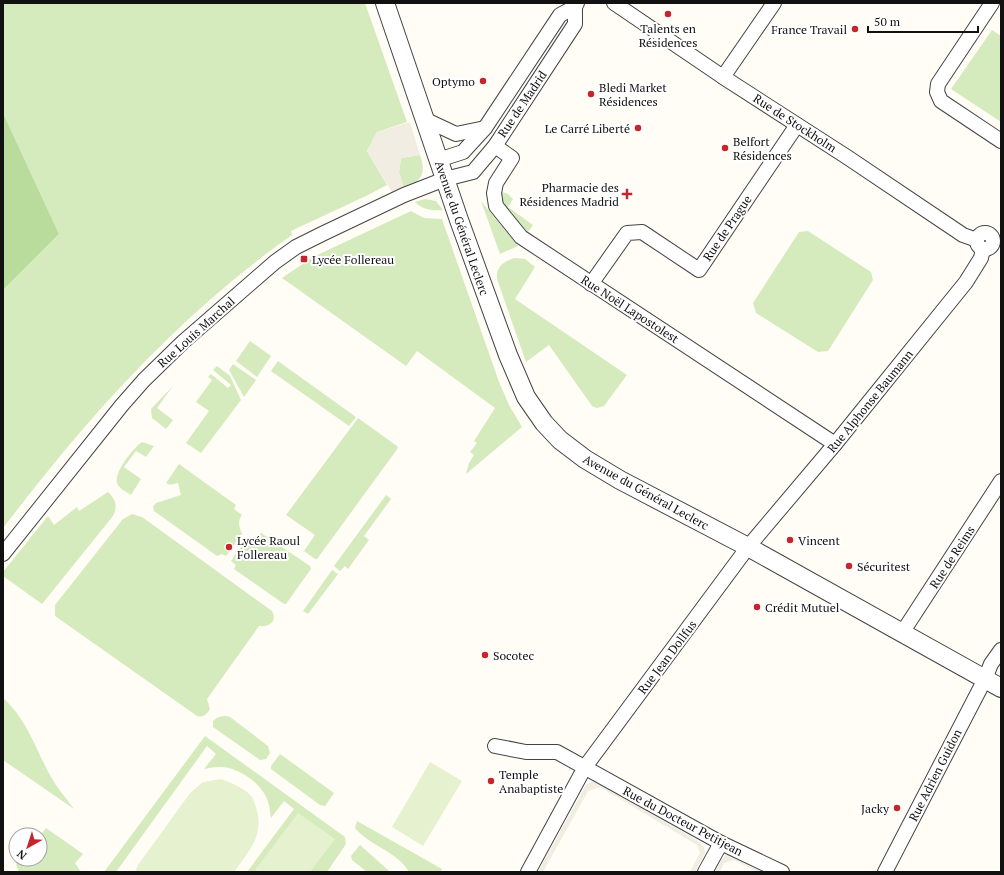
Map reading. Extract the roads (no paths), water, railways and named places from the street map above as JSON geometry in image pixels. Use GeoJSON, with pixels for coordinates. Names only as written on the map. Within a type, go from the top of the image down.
{"type":"FeatureCollection","features":[{"type":"Feature","properties":{"kind":"street","name":"Avenue du Général Leclerc"},"geometry":{"type":"LineString","coordinates":[[385,3],[438,160],[508,355],[526,397],[544,423],[560,440],[584,459],[620,480],[748,547],[1001,688]]}},
{"type":"Feature","properties":{"kind":"street","name":"Rue de Stockholm"},"geometry":{"type":"LineString","coordinates":[[614,3],[723,77],[980,245]]}},
{"type":"Feature","properties":{"kind":"street"},"geometry":{"type":"LineString","coordinates":[[723,77],[774,3]]}},
{"type":"Feature","properties":{"kind":"street"},"geometry":{"type":"LineString","coordinates":[[992,3],[938,84],[937,92],[942,101],[1001,141]]}},
{"type":"Feature","properties":{"kind":"street","name":"Rue de Madrid"},"geometry":{"type":"LineString","coordinates":[[438,160],[463,152],[485,128],[560,14],[576,5]]}},
{"type":"Feature","properties":{"kind":"street","name":"Rue de Madrid"},"geometry":{"type":"LineString","coordinates":[[445,179],[473,172],[495,146],[575,24],[576,5]]}},
{"type":"Feature","properties":{"kind":"street","name":"Rue de Madrid"},"geometry":{"type":"LineString","coordinates":[[424,119],[456,134],[485,128]]}},
{"type":"Feature","properties":{"kind":"street","name":"Rue de Prague"},"geometry":{"type":"LineString","coordinates":[[591,284],[627,233],[634,232],[642,232],[699,270],[797,125]]}},
{"type":"Feature","properties":{"kind":"street","name":"Rue Noël Lapostolest"},"geometry":{"type":"LineString","coordinates":[[495,146],[512,158],[496,183],[494,193],[496,206],[521,237],[835,444]]}},
{"type":"Feature","properties":{"kind":"street","name":"Rue Louis Marchal"},"geometry":{"type":"LineString","coordinates":[[3,554],[122,405],[144,380],[183,342],[275,262],[296,247],[322,234],[404,195],[445,179]]}},
{"type":"Feature","properties":{"kind":"street","name":"Rue Alphonse Baumann"},"geometry":{"type":"LineString","coordinates":[[748,547],[835,444],[966,282],[981,258],[980,245],[991,248],[997,233]]}},
{"type":"Feature","properties":{"kind":"street","name":"Rue de Reims"},"geometry":{"type":"LineString","coordinates":[[902,633],[1001,481]]}},
{"type":"Feature","properties":{"kind":"street","name":"Rue Jean Dollfus"},"geometry":{"type":"LineString","coordinates":[[528,872],[585,767],[748,547]]}},
{"type":"Feature","properties":{"kind":"street","name":"Rue Adrien Guidon"},"geometry":{"type":"LineString","coordinates":[[885,872],[985,679],[991,664],[1001,650]]}},
{"type":"Feature","properties":{"kind":"street"},"geometry":{"type":"LineString","coordinates":[[495,746],[526,752],[557,752],[585,767]]}},
{"type":"Feature","properties":{"kind":"street","name":"Rue du Docteur Petitjean"},"geometry":{"type":"LineString","coordinates":[[585,767],[721,843],[782,872]]}},
{"type":"Feature","properties":{"kind":"street"},"geometry":{"type":"LineString","coordinates":[[705,872],[721,843]]}},
{"type":"Feature","properties":{"kind":"place","name":"Talents en Résidences"},"geometry":{"type":"Point","coordinates":[668,14]}},
{"type":"Feature","properties":{"kind":"place","name":"France Travail"},"geometry":{"type":"Point","coordinates":[855,29]}},
{"type":"Feature","properties":{"kind":"place","name":"Optymo"},"geometry":{"type":"Point","coordinates":[483,81]}},
{"type":"Feature","properties":{"kind":"place","name":"Bledi Market Résidences"},"geometry":{"type":"Point","coordinates":[591,94]}},
{"type":"Feature","properties":{"kind":"place","name":"Le Carré Liberté"},"geometry":{"type":"Point","coordinates":[638,128]}},
{"type":"Feature","properties":{"kind":"place","name":"Belfort Résidences"},"geometry":{"type":"Point","coordinates":[725,148]}},
{"type":"Feature","properties":{"kind":"place","name":"Pharmacie des Résidences Madrid"},"geometry":{"type":"Point","coordinates":[627,194]}},
{"type":"Feature","properties":{"kind":"place","name":"Lycée Follereau"},"geometry":{"type":"Point","coordinates":[304,259]}},
{"type":"Feature","properties":{"kind":"place","name":"Vincent"},"geometry":{"type":"Point","coordinates":[790,540]}},
{"type":"Feature","properties":{"kind":"place","name":"Lycée Raoul Follereau"},"geometry":{"type":"Point","coordinates":[229,547]}},
{"type":"Feature","properties":{"kind":"place","name":"Sécuritest"},"geometry":{"type":"Point","coordinates":[849,566]}},
{"type":"Feature","properties":{"kind":"place","name":"Crédit Mutuel"},"geometry":{"type":"Point","coordinates":[757,607]}},
{"type":"Feature","properties":{"kind":"place","name":"Socotec"},"geometry":{"type":"Point","coordinates":[485,655]}},
{"type":"Feature","properties":{"kind":"place","name":"Temple Anabaptiste"},"geometry":{"type":"Point","coordinates":[491,781]}},
{"type":"Feature","properties":{"kind":"place","name":"Jacky"},"geometry":{"type":"Point","coordinates":[897,808]}}]}
